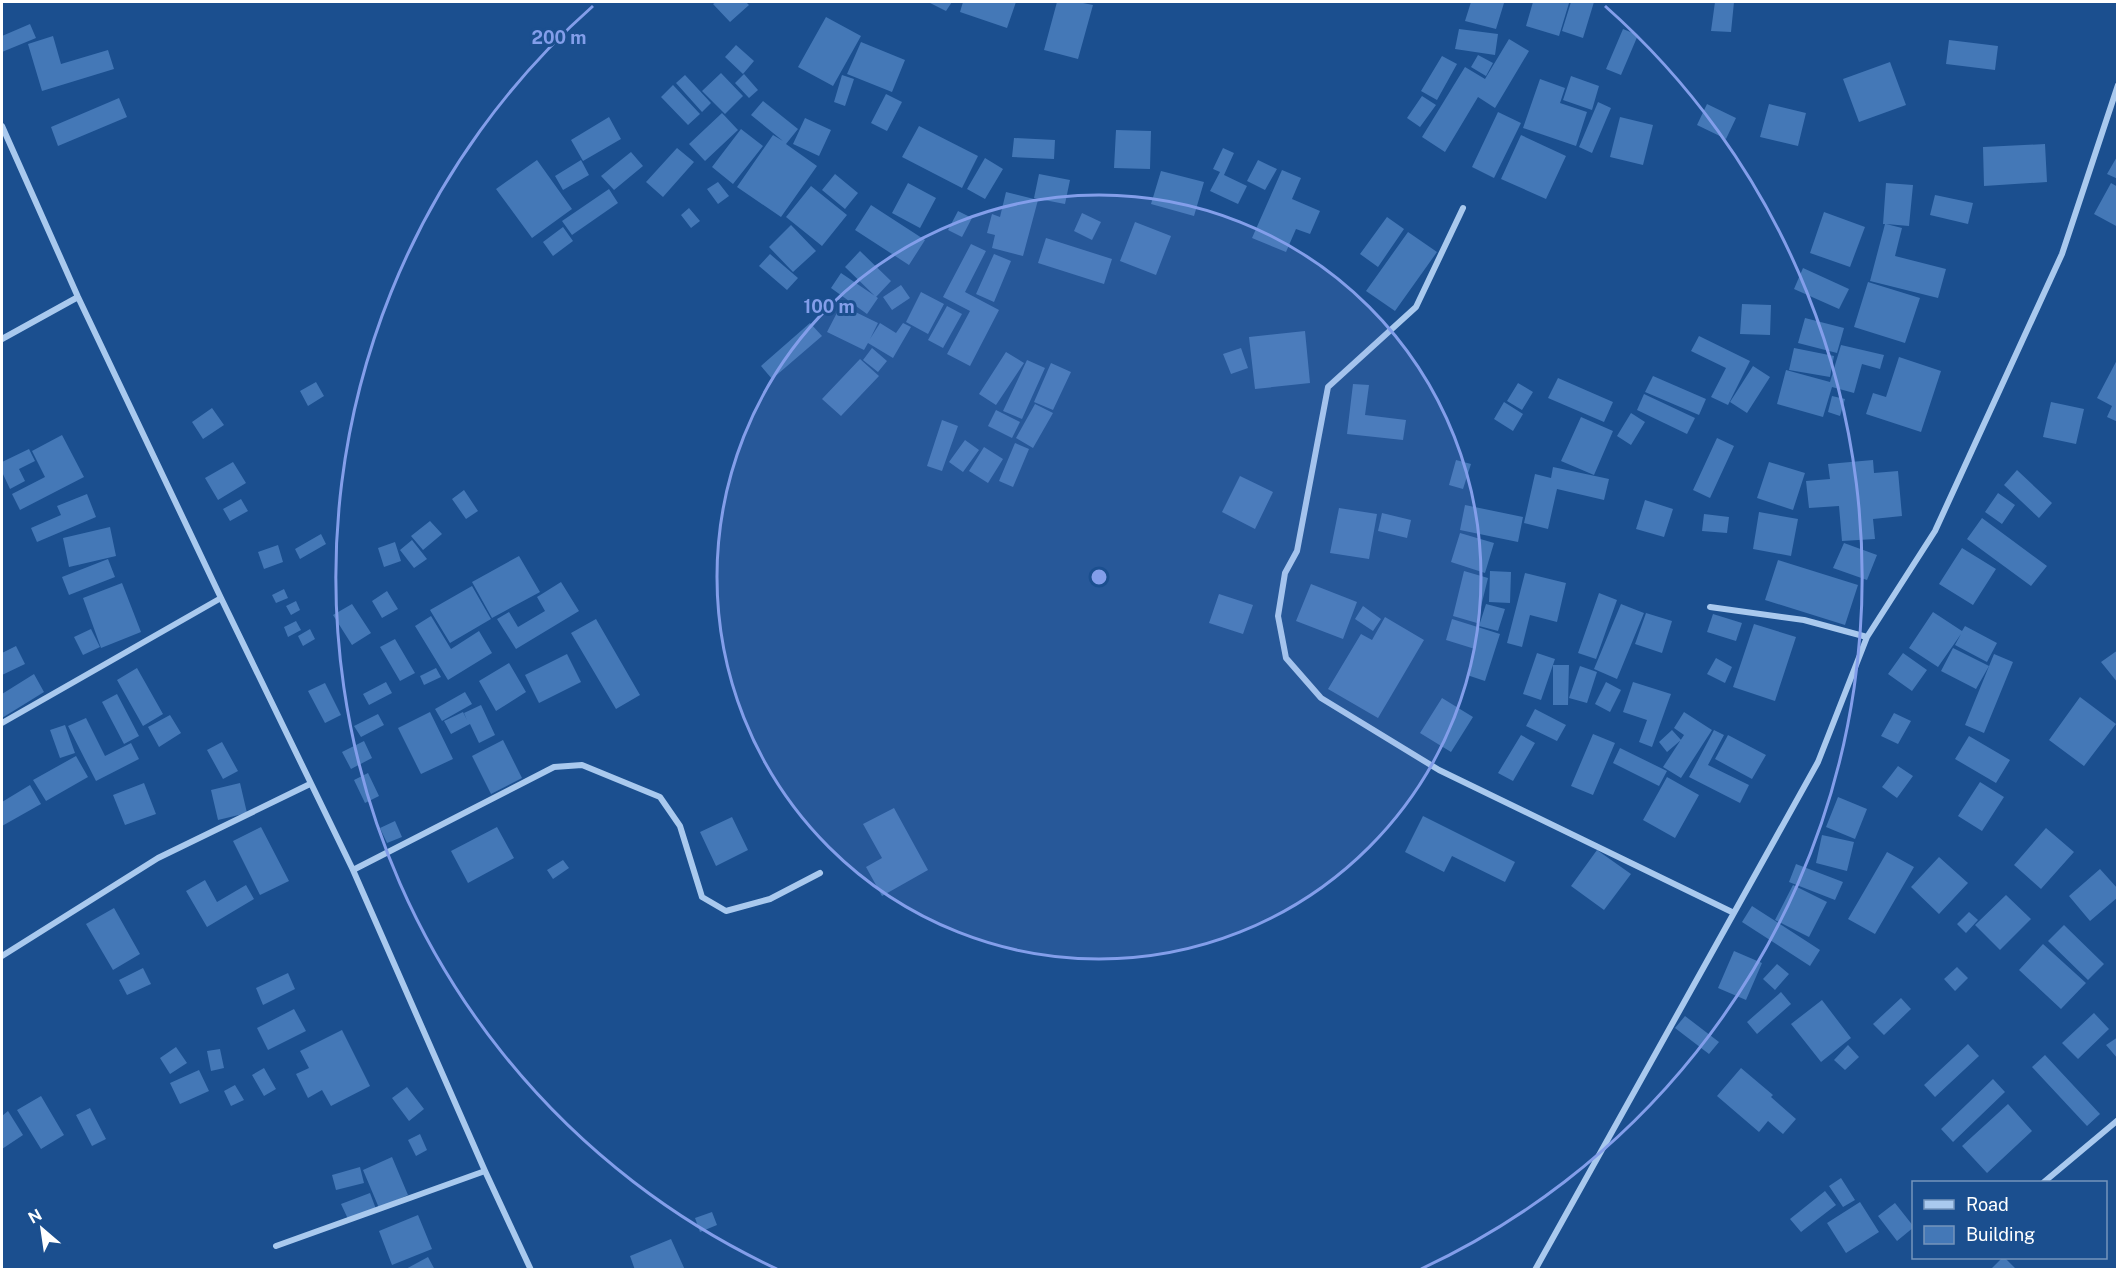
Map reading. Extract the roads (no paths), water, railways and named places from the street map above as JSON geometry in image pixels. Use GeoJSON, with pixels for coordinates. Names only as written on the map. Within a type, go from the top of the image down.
{"type":"FeatureCollection","features":[{"type":"Feature","properties":{"kind":"street"},"geometry":{"type":"LineString","coordinates":[[1535,1269],[1818,762],[1867,637],[1935,531],[2062,254],[2118,84]]}},
{"type":"Feature","properties":{"kind":"street"},"geometry":{"type":"LineString","coordinates":[[2,126],[78,297],[353,870],[485,1171],[531,1269]]}},
{"type":"Feature","properties":{"kind":"street"},"geometry":{"type":"LineString","coordinates":[[1463,208],[1416,307],[1328,387],[1297,551],[1285,573],[1278,616],[1286,658],[1321,698],[1439,770],[1734,913]]}},
{"type":"Feature","properties":{"kind":"street"},"geometry":{"type":"LineString","coordinates":[[2,339],[78,297]]}},
{"type":"Feature","properties":{"kind":"street"},"geometry":{"type":"LineString","coordinates":[[2,723],[221,598]]}},
{"type":"Feature","properties":{"kind":"street"},"geometry":{"type":"LineString","coordinates":[[1710,607],[1804,620],[1867,637]]}},
{"type":"Feature","properties":{"kind":"street"},"geometry":{"type":"LineString","coordinates":[[353,870],[554,767],[582,765],[660,797],[680,826],[702,897],[726,911],[770,899],[820,873]]}},
{"type":"Feature","properties":{"kind":"street"},"geometry":{"type":"LineString","coordinates":[[2,956],[158,858],[310,784]]}},
{"type":"Feature","properties":{"kind":"street"},"geometry":{"type":"LineString","coordinates":[[2044,1181],[2118,1120]]}},
{"type":"Feature","properties":{"kind":"street"},"geometry":{"type":"LineString","coordinates":[[276,1246],[485,1171]]}}]}
